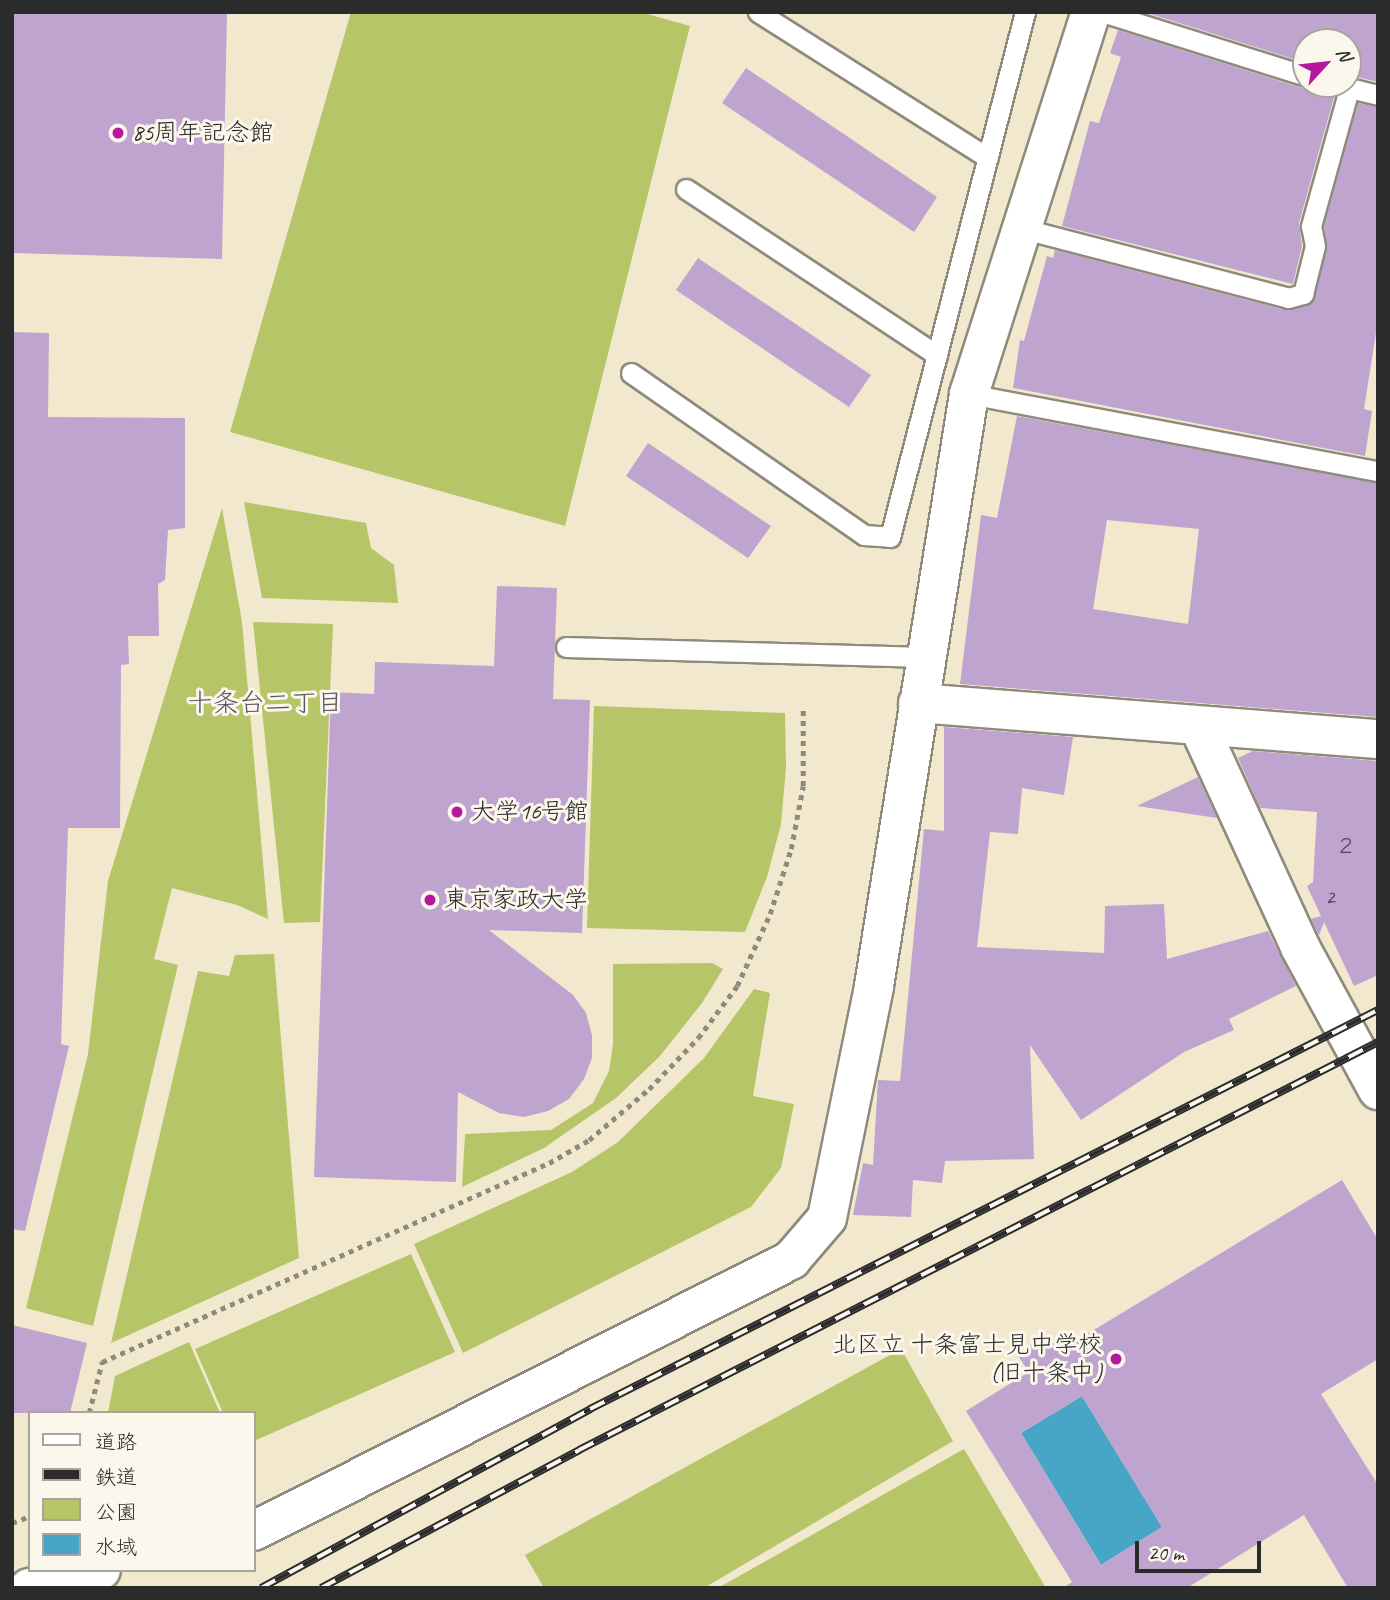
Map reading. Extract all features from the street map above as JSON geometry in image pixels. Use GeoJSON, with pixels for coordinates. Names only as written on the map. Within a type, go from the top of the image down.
{"type":"FeatureCollection","features":[{"type":"Feature","properties":{"kind":"street"},"geometry":{"type":"LineString","coordinates":[[256,1530],[791,1260],[827,1218],[874,986],[969,394],[1024,229],[1091,12]]}},
{"type":"Feature","properties":{"kind":"street"},"geometry":{"type":"LineString","coordinates":[[918,703],[1378,739]]}},
{"type":"Feature","properties":{"kind":"street"},"geometry":{"type":"LineString","coordinates":[[1199,727],[1300,947],[1377,1086]]}},
{"type":"Feature","properties":{"kind":"street"},"geometry":{"type":"LineString","coordinates":[[29,1588],[93,1572]]}},
{"type":"Feature","properties":{"kind":"lane"},"geometry":{"type":"LineString","coordinates":[[758,12],[988,158]]}},
{"type":"Feature","properties":{"kind":"lane"},"geometry":{"type":"LineString","coordinates":[[631,373],[864,535],[890,537],[1025,12]]}},
{"type":"Feature","properties":{"kind":"lane"},"geometry":{"type":"LineString","coordinates":[[1102,12],[1292,72]]}},
{"type":"Feature","properties":{"kind":"lane"},"geometry":{"type":"LineString","coordinates":[[1024,229],[1288,298],[1303,294],[1315,246],[1311,226],[1339,98]]}},
{"type":"Feature","properties":{"kind":"lane"},"geometry":{"type":"LineString","coordinates":[[686,189],[937,355]]}},
{"type":"Feature","properties":{"kind":"lane"},"geometry":{"type":"LineString","coordinates":[[969,394],[1378,471]]}},
{"type":"Feature","properties":{"kind":"lane"},"geometry":{"type":"LineString","coordinates":[[566,647],[926,657]]}},
{"type":"Feature","properties":{"kind":"path"},"geometry":{"type":"LineString","coordinates":[[90,1411],[102,1362],[549,1163],[589,1140],[649,1089],[698,1038],[737,986],[770,914],[792,849],[803,786],[803,710]]}},
{"type":"Feature","properties":{"kind":"green space"},"geometry":{"type":"Polygon","coordinates":[[[351,12],[640,12],[690,26],[565,526],[230,432],[351,12]]]}},
{"type":"Feature","properties":{"kind":"green space"},"geometry":{"type":"Polygon","coordinates":[[[244,502],[366,523],[371,548],[394,565],[398,603],[262,598],[244,502]]]}},
{"type":"Feature","properties":{"kind":"green space"},"geometry":{"type":"Polygon","coordinates":[[[222,508],[242,622],[268,919],[237,905],[172,888],[154,959],[178,965],[93,1326],[26,1308],[88,1054],[108,881],[222,508]]]}},
{"type":"Feature","properties":{"kind":"green space"},"geometry":{"type":"Polygon","coordinates":[[[253,622],[333,624],[320,922],[284,923],[253,622]]]}},
{"type":"Feature","properties":{"kind":"green space"},"geometry":{"type":"Polygon","coordinates":[[[594,706],[785,713],[786,768],[781,824],[767,877],[745,932],[587,928],[594,706]]]}},
{"type":"Feature","properties":{"kind":"green space"},"geometry":{"type":"Polygon","coordinates":[[[274,954],[299,1258],[111,1343],[198,971],[229,976],[235,955],[274,954]]]}},
{"type":"Feature","properties":{"kind":"green space"},"geometry":{"type":"Polygon","coordinates":[[[712,963],[723,969],[702,1003],[660,1056],[616,1098],[544,1148],[462,1187],[465,1134],[551,1130],[593,1103],[609,1071],[613,1044],[613,964],[712,963]]]}},
{"type":"Feature","properties":{"kind":"green space"},"geometry":{"type":"Polygon","coordinates":[[[754,989],[770,993],[753,1096],[794,1104],[781,1168],[751,1207],[463,1353],[414,1244],[572,1172],[618,1142],[704,1058],[754,989]]]}},
{"type":"Feature","properties":{"kind":"green space"},"geometry":{"type":"Polygon","coordinates":[[[411,1254],[455,1352],[256,1440],[256,1411],[222,1411],[195,1349],[411,1254]]]}},
{"type":"Feature","properties":{"kind":"green space"},"geometry":{"type":"Polygon","coordinates":[[[189,1342],[219,1411],[108,1411],[115,1376],[189,1342]]]}},
{"type":"Feature","properties":{"kind":"green space"},"geometry":{"type":"Polygon","coordinates":[[[901,1349],[953,1441],[704,1588],[544,1588],[525,1555],[901,1349]]]}},
{"type":"Feature","properties":{"kind":"green space"},"geometry":{"type":"Polygon","coordinates":[[[964,1449],[1046,1588],[718,1588],[964,1449]]]}},
{"type":"Feature","properties":{"kind":"water"},"geometry":{"type":"Polygon","coordinates":[[[1082,1396],[1162,1527],[1101,1565],[1021,1433],[1082,1396]]]}},
{"type":"Feature","properties":{"kind":"building","name":"85周年記念館"},"geometry":{"type":"Polygon","coordinates":[[[12,12],[227,12],[222,259],[12,253],[12,12]]]}},
{"type":"Feature","properties":{"kind":"building"},"geometry":{"type":"Polygon","coordinates":[[[1144,12],[1378,12],[1378,82],[1362,78],[1362,28],[1292,28],[1292,59],[1144,12]]]}},
{"type":"Feature","properties":{"kind":"building"},"geometry":{"type":"Polygon","coordinates":[[[1118,30],[1292,85],[1292,98],[1334,98],[1299,223],[1302,246],[1293,284],[1062,226],[1090,121],[1099,123],[1121,57],[1110,53],[1118,30]]]}},
{"type":"Feature","properties":{"kind":"building"},"geometry":{"type":"Polygon","coordinates":[[[746,68],[937,197],[914,232],[722,103],[746,68]]]}},
{"type":"Feature","properties":{"kind":"building"},"geometry":{"type":"Polygon","coordinates":[[[1358,103],[1378,107],[1378,320],[1364,409],[1372,411],[1365,456],[1013,388],[1020,340],[1024,341],[1047,256],[1053,258],[1055,250],[1285,310],[1311,303],[1327,249],[1324,226],[1358,103]]]}},
{"type":"Feature","properties":{"kind":"building"},"geometry":{"type":"Polygon","coordinates":[[[698,258],[871,375],[849,407],[676,290],[698,258]]]}},
{"type":"Feature","properties":{"kind":"building"},"geometry":{"type":"Polygon","coordinates":[[[12,332],[49,333],[48,417],[185,418],[185,528],[168,530],[165,580],[158,584],[159,636],[128,636],[129,664],[121,665],[120,828],[68,828],[61,1044],[69,1046],[25,1231],[12,1229],[12,332]]]}},
{"type":"Feature","properties":{"kind":"building"},"geometry":{"type":"Polygon","coordinates":[[[1017,416],[1378,483],[1378,717],[960,684],[981,515],[997,518],[1017,416]],[[1107,520],[1093,609],[1188,624],[1199,529],[1107,520]]]}},
{"type":"Feature","properties":{"kind":"building"},"geometry":{"type":"Polygon","coordinates":[[[648,443],[771,526],[748,558],[626,476],[648,443]]]}},
{"type":"Feature","properties":{"kind":"building","name":"大学16号館"},"geometry":{"type":"Polygon","coordinates":[[[497,586],[557,588],[553,699],[590,700],[582,933],[489,930],[573,995],[586,1013],[592,1035],[592,1058],[584,1079],[569,1099],[548,1111],[524,1117],[499,1113],[458,1092],[456,1182],[314,1177],[331,692],[374,694],[375,662],[494,666],[497,586]]]}},
{"type":"Feature","properties":{"kind":"building"},"geometry":{"type":"Polygon","coordinates":[[[944,727],[1073,737],[1064,795],[1022,788],[1018,834],[990,832],[977,947],[1104,953],[1105,906],[1164,904],[1167,959],[1268,931],[1296,986],[1229,1019],[1234,1030],[1184,1052],[1081,1120],[1030,1045],[1034,1159],[945,1161],[942,1183],[913,1180],[911,1217],[853,1215],[863,1163],[873,1165],[878,1080],[900,1081],[924,829],[944,831],[944,727]]]}},
{"type":"Feature","properties":{"kind":"building"},"geometry":{"type":"Polygon","coordinates":[[[1253,751],[1378,761],[1378,975],[1354,986],[1324,922],[1319,935],[1311,919],[1321,916],[1307,886],[1313,882],[1317,812],[1260,808],[1238,758],[1253,751]]]}},
{"type":"Feature","properties":{"kind":"building"},"geometry":{"type":"Polygon","coordinates":[[[1198,777],[1217,818],[1137,806],[1198,777]]]}},
{"type":"Feature","properties":{"kind":"building"},"geometry":{"type":"Polygon","coordinates":[[[1342,1180],[1378,1240],[1378,1359],[1321,1394],[1378,1485],[1378,1588],[1348,1588],[1304,1515],[1187,1588],[1063,1588],[1072,1582],[966,1411],[1029,1372],[1017,1354],[1048,1334],[1059,1351],[1342,1180]],[[1082,1396],[1021,1433],[1101,1565],[1162,1527],[1082,1396]]]}},
{"type":"Feature","properties":{"kind":"building"},"geometry":{"type":"Polygon","coordinates":[[[12,1325],[87,1343],[70,1411],[12,1413],[12,1325]]]}},
{"type":"Feature","properties":{"kind":"railway"},"geometry":{"type":"LineString","coordinates":[[261,1588],[590,1409],[1378,1010]]}},
{"type":"Feature","properties":{"kind":"railway"},"geometry":{"type":"LineString","coordinates":[[321,1588],[579,1450],[1378,1042]]}},
{"type":"Feature","properties":{"kind":"place","name":"85周年記念館"},"geometry":{"type":"Point","coordinates":[118,133]}},
{"type":"Feature","properties":{"kind":"place","name":"大学16号館"},"geometry":{"type":"Point","coordinates":[457,812]}},
{"type":"Feature","properties":{"kind":"place","name":"東京家政大学"},"geometry":{"type":"Point","coordinates":[430,900]}},
{"type":"Feature","properties":{"kind":"place","name":"北区立 十条富士見中学校 (旧十条中)"},"geometry":{"type":"Point","coordinates":[1116,1359]}},
{"type":"Feature","properties":{"kind":"district","name":"十条台二丁目"},"geometry":{"type":"Point","coordinates":[265,703]}}]}
